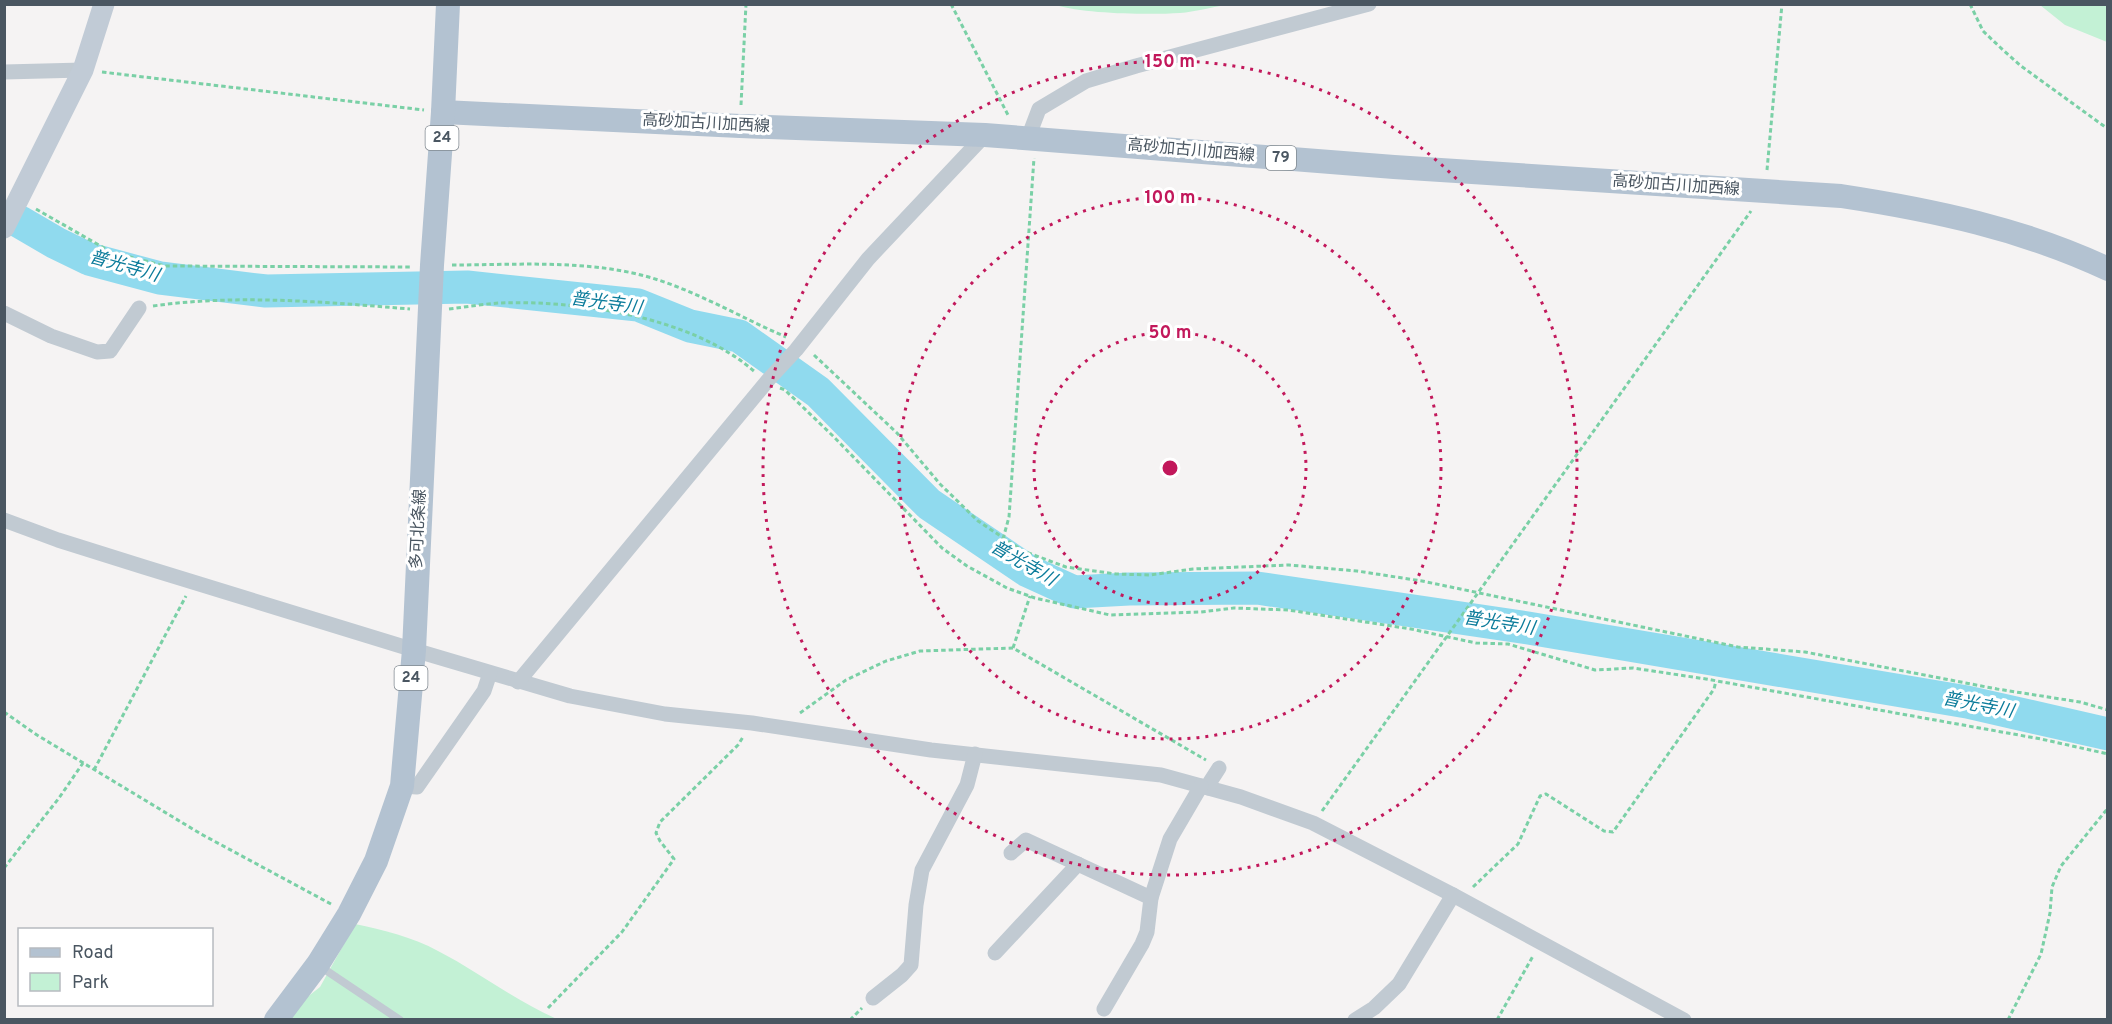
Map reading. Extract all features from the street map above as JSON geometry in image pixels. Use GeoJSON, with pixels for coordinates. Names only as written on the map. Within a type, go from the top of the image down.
{"type":"FeatureCollection","features":[{"type":"Feature","properties":{"kind":"main road","name":"多可北条線"},"geometry":{"type":"LineString","coordinates":[[276,1020],[318,964],[349,914],[376,861],[402,786],[414,650],[432,268],[448,4]]}},
{"type":"Feature","properties":{"kind":"main road","name":"高砂加古川加西線"},"geometry":{"type":"LineString","coordinates":[[443,112],[1024,137],[1406,167],[1841,196],[1904,206],[1984,223],[2071,252],[2108,269]]}},
{"type":"Feature","properties":{"kind":"street"},"geometry":{"type":"LineString","coordinates":[[5,225],[83,70],[104,4]]}},
{"type":"Feature","properties":{"kind":"street"},"geometry":{"type":"LineString","coordinates":[[1024,137],[1039,109],[1086,81],[1369,4]]}},
{"type":"Feature","properties":{"kind":"street"},"geometry":{"type":"LineString","coordinates":[[4,72],[83,70]]}},
{"type":"Feature","properties":{"kind":"street"},"geometry":{"type":"LineString","coordinates":[[518,682],[798,347],[868,259],[985,135]]}},
{"type":"Feature","properties":{"kind":"street"},"geometry":{"type":"LineString","coordinates":[[4,313],[51,336],[97,352],[110,351],[139,308]]}},
{"type":"Feature","properties":{"kind":"street"},"geometry":{"type":"LineString","coordinates":[[4,520],[58,540],[194,583],[570,696],[665,714],[752,723],[975,754],[1161,775],[1241,797],[1313,823],[1684,1020]]}},
{"type":"Feature","properties":{"kind":"street"},"geometry":{"type":"LineString","coordinates":[[402,786],[417,788],[484,691],[490,673]]}},
{"type":"Feature","properties":{"kind":"street"},"geometry":{"type":"LineString","coordinates":[[873,998],[911,965],[916,905],[922,870],[967,785],[975,754]]}},
{"type":"Feature","properties":{"kind":"street"},"geometry":{"type":"LineString","coordinates":[[1104,1009],[1144,938],[1151,898],[1170,839],[1219,768]]}},
{"type":"Feature","properties":{"kind":"street"},"geometry":{"type":"LineString","coordinates":[[1011,853],[1026,840],[1151,898]]}},
{"type":"Feature","properties":{"kind":"street"},"geometry":{"type":"LineString","coordinates":[[995,953],[1078,864]]}},
{"type":"Feature","properties":{"kind":"street"},"geometry":{"type":"LineString","coordinates":[[1356,1020],[1374,1008],[1399,984],[1458,898]]}},
{"type":"Feature","properties":{"kind":"lane"},"geometry":{"type":"LineString","coordinates":[[318,964],[400,1020]]}},
{"type":"Feature","properties":{"kind":"path"},"geometry":{"type":"LineString","coordinates":[[740,126],[746,4]]}},
{"type":"Feature","properties":{"kind":"path"},"geometry":{"type":"LineString","coordinates":[[951,4],[1009,118],[1024,137],[1009,517],[1003,539]]}},
{"type":"Feature","properties":{"kind":"path"},"geometry":{"type":"LineString","coordinates":[[1313,823],[1475,600],[1765,192],[1782,4]]}},
{"type":"Feature","properties":{"kind":"path"},"geometry":{"type":"LineString","coordinates":[[1970,4],[1983,31],[2003,50],[2108,129]]}},
{"type":"Feature","properties":{"kind":"path"},"geometry":{"type":"LineString","coordinates":[[83,70],[443,112]]}},
{"type":"Feature","properties":{"kind":"path"},"geometry":{"type":"LineString","coordinates":[[19,199],[111,252],[165,266],[432,268],[563,265],[620,270],[653,279],[714,304],[798,347],[827,366],[897,433],[940,484],[978,521],[1023,551],[1065,567],[1116,574],[1150,575],[1223,567],[1290,565],[1389,576],[1738,647],[1806,652],[1997,689],[2080,702],[2108,710]]}},
{"type":"Feature","properties":{"kind":"path"},"geometry":{"type":"LineString","coordinates":[[139,308],[193,302],[245,300],[431,307],[499,303],[577,306],[622,314],[664,324],[703,339],[770,379],[793,398],[942,548],[967,566],[1007,588],[1030,596],[1110,615],[1201,612],[1234,608],[1288,610],[1411,629],[1476,643],[1508,644],[1595,670],[1633,668],[1716,681],[2041,739],[2108,754]]}},
{"type":"Feature","properties":{"kind":"path"},"geometry":{"type":"LineString","coordinates":[[94,770],[194,583]]}},
{"type":"Feature","properties":{"kind":"path"},"geometry":{"type":"LineString","coordinates":[[1013,648],[1030,596]]}},
{"type":"Feature","properties":{"kind":"path"},"geometry":{"type":"LineString","coordinates":[[789,728],[792,719],[816,700],[846,680],[886,661],[920,651],[1013,648],[1219,768]]}},
{"type":"Feature","properties":{"kind":"path"},"geometry":{"type":"LineString","coordinates":[[1458,898],[1470,890],[1518,844],[1540,796],[1546,794],[1604,831],[1613,832],[1714,688],[1716,681]]}},
{"type":"Feature","properties":{"kind":"path"},"geometry":{"type":"LineString","coordinates":[[4,712],[82,763],[201,834],[349,914]]}},
{"type":"Feature","properties":{"kind":"path"},"geometry":{"type":"LineString","coordinates":[[548,1008],[622,932],[674,859],[656,833],[660,822],[738,745],[752,723]]}},
{"type":"Feature","properties":{"kind":"path"},"geometry":{"type":"LineString","coordinates":[[4,868],[59,798],[82,763]]}},
{"type":"Feature","properties":{"kind":"path"},"geometry":{"type":"LineString","coordinates":[[2008,1020],[2041,954],[2050,913],[2052,887],[2061,866],[2108,808]]}},
{"type":"Feature","properties":{"kind":"path"},"geometry":{"type":"LineString","coordinates":[[1497,1020],[1541,943]]}},
{"type":"Feature","properties":{"kind":"green space"},"geometry":{"type":"Polygon","coordinates":[[[1056,5],[1226,5],[1186,12],[1152,14],[1100,12],[1056,5]]]}},
{"type":"Feature","properties":{"kind":"green space"},"geometry":{"type":"Polygon","coordinates":[[[2040,5],[2107,5],[2107,42],[2065,25],[2040,5]]]}},
{"type":"Feature","properties":{"kind":"green space"},"geometry":{"type":"Polygon","coordinates":[[[355,924],[398,934],[428,946],[526,1004],[557,1019],[283,1020],[287,1013],[320,987],[355,924]]]}},
{"type":"Feature","properties":{"kind":"waterway","name":"普光寺川"},"geometry":{"type":"LineString","coordinates":[[20,222],[89,259],[160,278],[266,291],[467,287],[638,305],[690,326],[739,336],[818,392],[929,504],[1028,571],[1074,592],[1257,588],[1528,628],[1967,702],[2108,734]]}}]}
